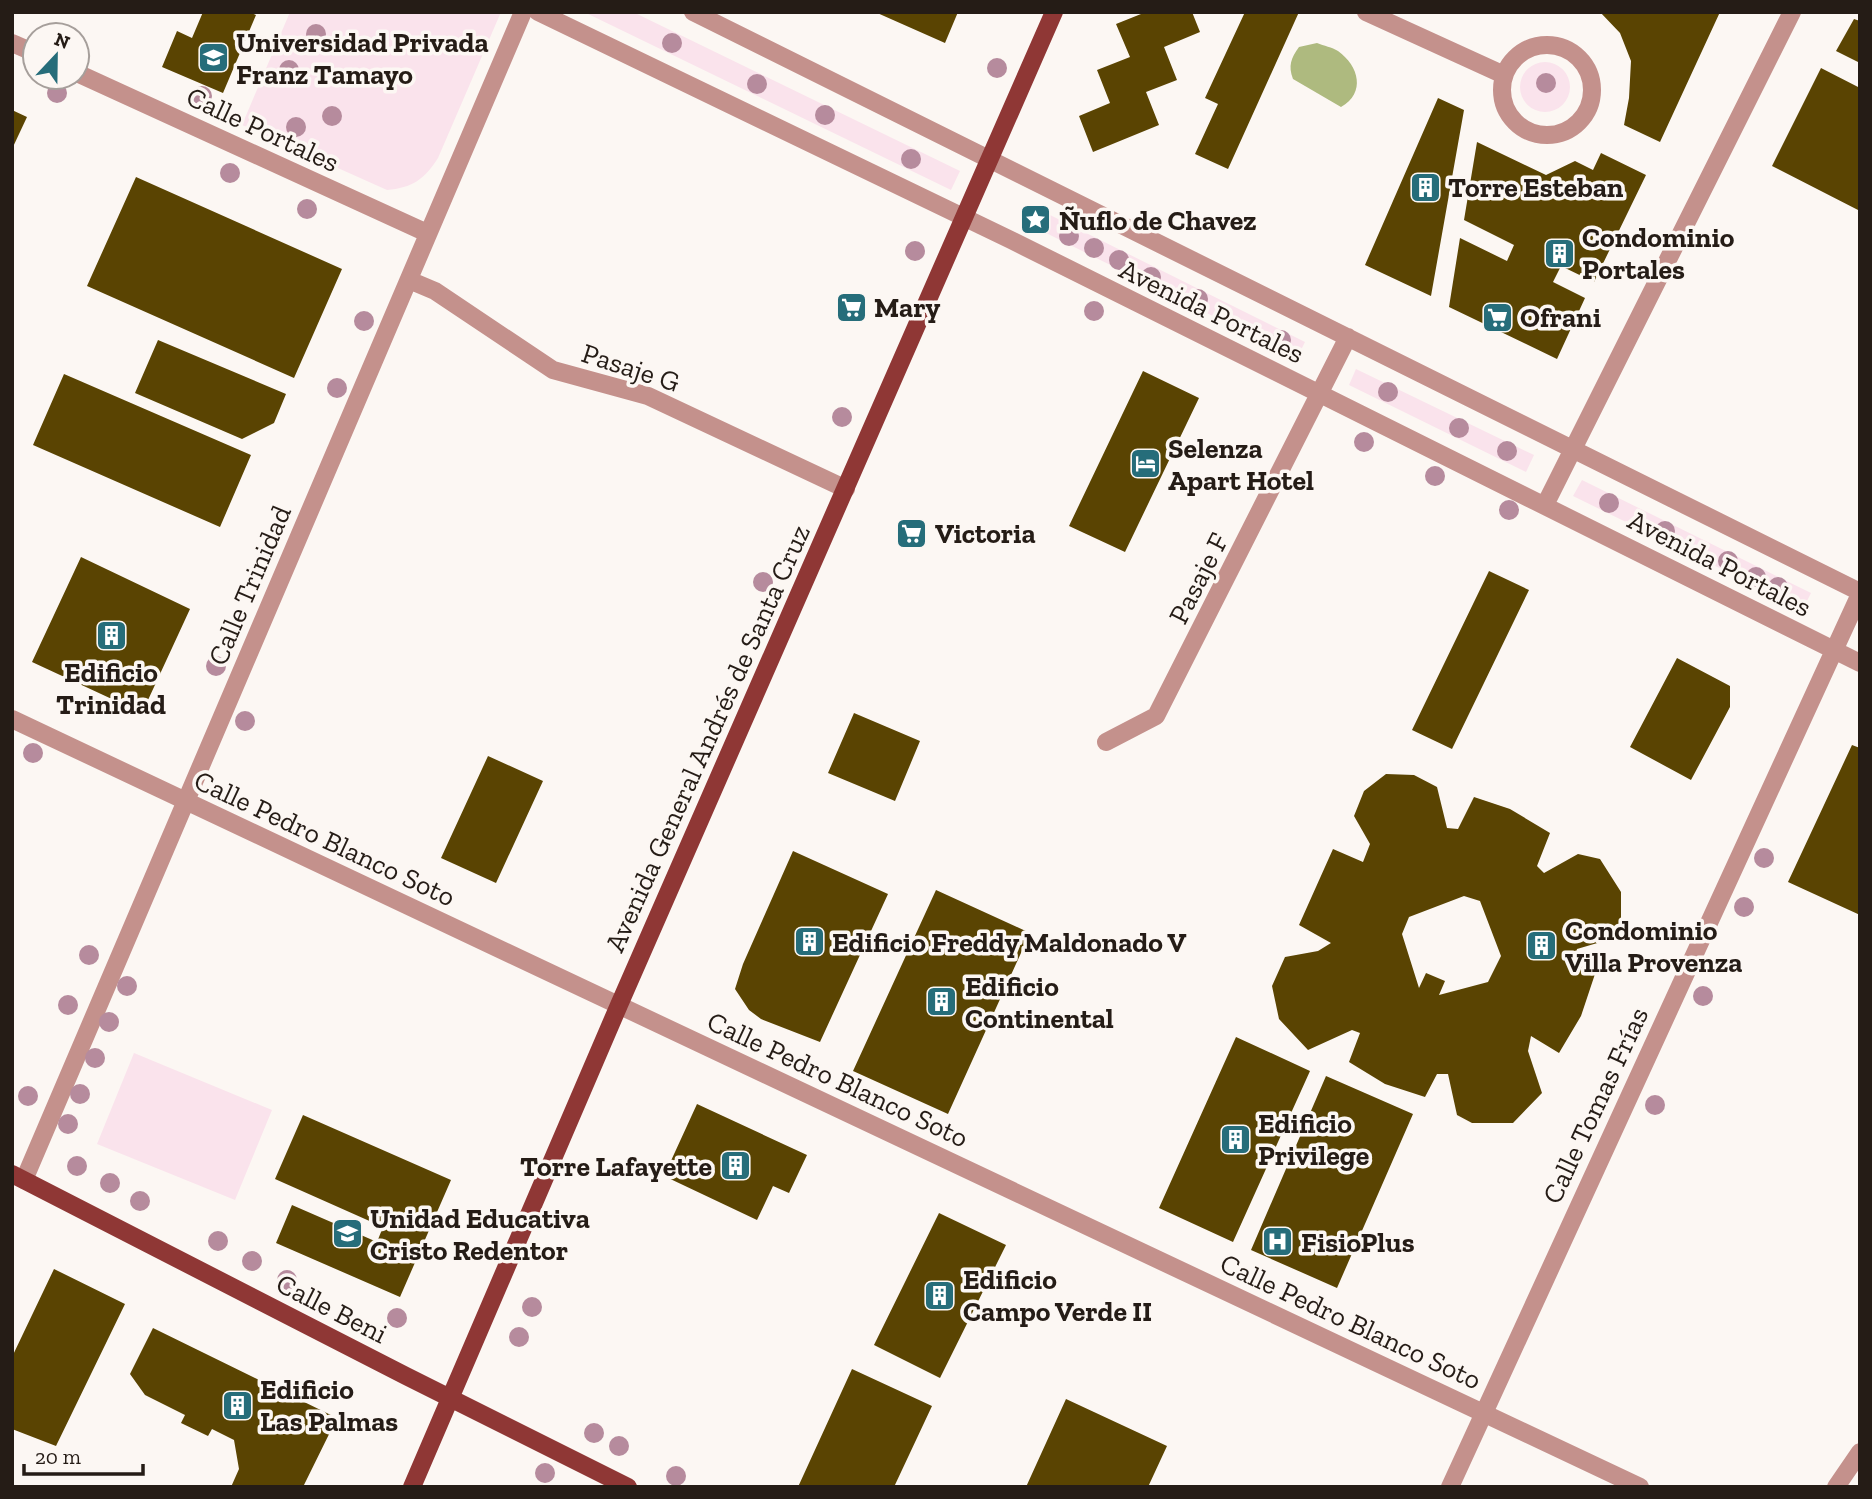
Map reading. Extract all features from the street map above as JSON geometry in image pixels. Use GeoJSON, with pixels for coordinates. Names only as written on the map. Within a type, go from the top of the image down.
{"type":"FeatureCollection","features":[{"type":"Feature","properties":{"kind":"main road","name":"Avenida General Andrés de Santa Cruz"},"geometry":{"type":"LineString","coordinates":[[412,1487],[619,1005],[1054,12]]}},
{"type":"Feature","properties":{"kind":"main road","name":"Calle Beni"},"geometry":{"type":"LineString","coordinates":[[18,1177],[628,1487]]}},
{"type":"Feature","properties":{"kind":"street","name":"Calle Trinidad"},"geometry":{"type":"LineString","coordinates":[[18,1177],[185,800],[523,12]]}},
{"type":"Feature","properties":{"kind":"street","name":"Avenida Portales"},"geometry":{"type":"LineString","coordinates":[[538,12],[965,218],[1860,663]]}},
{"type":"Feature","properties":{"kind":"street","name":"Avenida Portales"},"geometry":{"type":"LineString","coordinates":[[693,12],[1860,593]]}},
{"type":"Feature","properties":{"kind":"street"},"geometry":{"type":"LineString","coordinates":[[1366,12],[1504,75]]}},
{"type":"Feature","properties":{"kind":"street"},"geometry":{"type":"LineString","coordinates":[[1545,505],[1792,12]]}},
{"type":"Feature","properties":{"kind":"street"},"geometry":{"type":"LineString","coordinates":[[1549,45],[1564,48],[1586,67],[1591,88],[1588,110],[1579,122],[1567,131],[1552,135],[1537,134],[1511,119],[1501,90],[1504,75],[1511,62],[1522,52],[1549,45]]}},
{"type":"Feature","properties":{"kind":"street","name":"Calle Portales"},"geometry":{"type":"LineString","coordinates":[[91,79],[427,233]]}},
{"type":"Feature","properties":{"kind":"street","name":"Pasaje G"},"geometry":{"type":"LineString","coordinates":[[409,279],[435,291],[553,370],[649,396],[846,489]]}},
{"type":"Feature","properties":{"kind":"street","name":"Pasaje F"},"geometry":{"type":"LineString","coordinates":[[1106,743],[1156,716],[1348,337]]}},
{"type":"Feature","properties":{"kind":"street","name":"Calle Tomas Frías"},"geometry":{"type":"LineString","coordinates":[[1450,1487],[1860,593]]}},
{"type":"Feature","properties":{"kind":"street","name":"Calle Pedro Blanco Soto"},"geometry":{"type":"LineString","coordinates":[[12,719],[1640,1487]]}},
{"type":"Feature","properties":{"kind":"street"},"geometry":{"type":"LineString","coordinates":[[1836,1487],[1860,1452]]}},
{"type":"Feature","properties":{"kind":"shaded area"},"geometry":{"type":"Polygon","coordinates":[[[290,12],[501,12],[438,158],[423,177],[411,185],[387,190],[242,125],[290,12]]]}},
{"type":"Feature","properties":{"kind":"shaded area"},"geometry":{"type":"Polygon","coordinates":[[[584,12],[633,12],[960,171],[951,190],[584,12]]]}},
{"type":"Feature","properties":{"kind":"shaded area"},"geometry":{"type":"Polygon","coordinates":[[[1317,43],[1338,51],[1355,72],[1357,87],[1349,101],[1341,107],[1293,79],[1291,74],[1292,59],[1299,47],[1317,43]]]}},
{"type":"Feature","properties":{"kind":"shaded area"},"geometry":{"type":"Polygon","coordinates":[[[1545,62],[1563,69],[1570,87],[1563,105],[1545,112],[1527,105],[1520,87],[1527,69],[1545,62]]]}},
{"type":"Feature","properties":{"kind":"shaded area"},"geometry":{"type":"Polygon","coordinates":[[[1028,204],[1305,342],[1297,358],[1020,220],[1024,221],[1031,207],[1028,204]]]}},
{"type":"Feature","properties":{"kind":"shaded area"},"geometry":{"type":"Polygon","coordinates":[[[1356,369],[1534,455],[1526,472],[1349,385],[1356,369]]]}},
{"type":"Feature","properties":{"kind":"shaded area"},"geometry":{"type":"Polygon","coordinates":[[[1582,480],[1811,593],[1803,609],[1573,496],[1582,480]]]}},
{"type":"Feature","properties":{"kind":"shaded area"},"geometry":{"type":"Polygon","coordinates":[[[134,1053],[272,1110],[235,1200],[97,1144],[134,1053]]]}},
{"type":"Feature","properties":{"kind":"building"},"geometry":{"type":"Polygon","coordinates":[[[203,12],[249,12],[256,15],[223,93],[162,67],[177,31],[192,38],[203,12]]]}},
{"type":"Feature","properties":{"kind":"building"},"geometry":{"type":"Polygon","coordinates":[[[875,12],[958,12],[945,43],[875,12]]]}},
{"type":"Feature","properties":{"kind":"building"},"geometry":{"type":"Polygon","coordinates":[[[1146,12],[1192,12],[1200,32],[1164,47],[1177,80],[1146,92],[1159,125],[1093,152],[1079,116],[1110,103],[1097,70],[1130,57],[1116,24],[1146,12]]]}},
{"type":"Feature","properties":{"kind":"building"},"geometry":{"type":"Polygon","coordinates":[[[1245,12],[1299,12],[1228,169],[1195,154],[1218,104],[1205,98],[1245,12]]]}},
{"type":"Feature","properties":{"kind":"building"},"geometry":{"type":"Polygon","coordinates":[[[1600,12],[1720,12],[1660,142],[1624,125],[1631,61],[1620,33],[1600,12]]]}},
{"type":"Feature","properties":{"kind":"building"},"geometry":{"type":"Polygon","coordinates":[[[1854,19],[1860,21],[1860,63],[1836,51],[1854,19]]]}},
{"type":"Feature","properties":{"kind":"building"},"geometry":{"type":"Polygon","coordinates":[[[1821,68],[1860,88],[1860,211],[1772,166],[1821,68]]]}},
{"type":"Feature","properties":{"kind":"building","name":"Torre Esteban"},"geometry":{"type":"Polygon","coordinates":[[[1438,98],[1464,110],[1431,296],[1365,265],[1438,98]]]}},
{"type":"Feature","properties":{"kind":"building"},"geometry":{"type":"Polygon","coordinates":[[[12,110],[27,117],[12,149],[12,110]]]}},
{"type":"Feature","properties":{"kind":"building","name":"Condominio Portales"},"geometry":{"type":"Polygon","coordinates":[[[1477,142],[1546,175],[1575,161],[1593,170],[1601,153],[1646,175],[1594,282],[1561,266],[1553,282],[1585,298],[1557,359],[1449,307],[1460,238],[1507,261],[1514,245],[1464,220],[1477,142]]]}},
{"type":"Feature","properties":{"kind":"building"},"geometry":{"type":"Polygon","coordinates":[[[136,177],[342,269],[294,378],[87,286],[136,177]]]}},
{"type":"Feature","properties":{"kind":"building"},"geometry":{"type":"Polygon","coordinates":[[[158,340],[286,394],[274,423],[242,439],[135,393],[158,340]]]}},
{"type":"Feature","properties":{"kind":"building","name":"Selenza Apart Hotel"},"geometry":{"type":"Polygon","coordinates":[[[1143,371],[1199,398],[1125,552],[1069,526],[1143,371]]]}},
{"type":"Feature","properties":{"kind":"building"},"geometry":{"type":"Polygon","coordinates":[[[64,374],[251,455],[220,527],[33,445],[64,374]]]}},
{"type":"Feature","properties":{"kind":"building","name":"Edificio Trinidad"},"geometry":{"type":"Polygon","coordinates":[[[81,557],[190,609],[142,713],[32,662],[81,557]]]}},
{"type":"Feature","properties":{"kind":"building"},"geometry":{"type":"Polygon","coordinates":[[[1489,571],[1529,590],[1452,749],[1412,730],[1489,571]]]}},
{"type":"Feature","properties":{"kind":"building"},"geometry":{"type":"Polygon","coordinates":[[[1677,658],[1730,686],[1730,707],[1691,780],[1630,747],[1677,658]]]}},
{"type":"Feature","properties":{"kind":"building"},"geometry":{"type":"Polygon","coordinates":[[[854,713],[920,741],[895,801],[828,773],[854,713]]]}},
{"type":"Feature","properties":{"kind":"building"},"geometry":{"type":"Polygon","coordinates":[[[1852,745],[1860,748],[1860,915],[1788,882],[1852,745]]]}},
{"type":"Feature","properties":{"kind":"building"},"geometry":{"type":"Polygon","coordinates":[[[488,756],[543,781],[496,883],[441,858],[488,756]]]}},
{"type":"Feature","properties":{"kind":"building","name":"Condominio Villa Provenza"},"geometry":{"type":"Polygon","coordinates":[[[1386,774],[1414,775],[1437,787],[1447,828],[1458,829],[1474,797],[1510,809],[1550,833],[1537,866],[1544,873],[1578,854],[1600,859],[1621,892],[1621,921],[1611,939],[1577,949],[1574,962],[1595,974],[1581,1016],[1559,1053],[1531,1036],[1528,1051],[1542,1093],[1513,1123],[1472,1123],[1457,1115],[1448,1074],[1437,1074],[1425,1097],[1385,1084],[1349,1062],[1360,1033],[1352,1030],[1308,1050],[1279,1019],[1272,986],[1285,957],[1318,951],[1331,943],[1299,925],[1333,849],[1363,862],[1370,844],[1354,816],[1364,791],[1386,774]],[[1464,896],[1409,917],[1402,934],[1419,988],[1426,973],[1445,981],[1439,995],[1488,982],[1501,956],[1480,901],[1464,896]]]}},
{"type":"Feature","properties":{"kind":"building","name":"Edificio Freddy Maldonado V"},"geometry":{"type":"Polygon","coordinates":[[[793,851],[888,894],[820,1042],[761,1019],[749,1010],[735,989],[743,964],[793,851]]]}},
{"type":"Feature","properties":{"kind":"building","name":"Edificio Continental"},"geometry":{"type":"Polygon","coordinates":[[[936,890],[1030,933],[948,1114],[853,1071],[936,890]]]}},
{"type":"Feature","properties":{"kind":"building","name":"Edificio Privilege"},"geometry":{"type":"Polygon","coordinates":[[[1236,1037],[1310,1071],[1233,1242],[1159,1208],[1236,1037]]]}},
{"type":"Feature","properties":{"kind":"building"},"geometry":{"type":"Polygon","coordinates":[[[1326,1076],[1413,1114],[1337,1288],[1251,1250],[1326,1076]]]}},
{"type":"Feature","properties":{"kind":"building","name":"Torre Lafayette"},"geometry":{"type":"Polygon","coordinates":[[[697,1104],[807,1155],[789,1193],[773,1186],[757,1220],[664,1176],[697,1104]]]}},
{"type":"Feature","properties":{"kind":"building"},"geometry":{"type":"Polygon","coordinates":[[[303,1115],[451,1180],[400,1297],[276,1243],[292,1205],[377,1242],[383,1227],[275,1179],[303,1115]]]}},
{"type":"Feature","properties":{"kind":"building","name":"Edificio Campo Verde II"},"geometry":{"type":"Polygon","coordinates":[[[939,1213],[1006,1245],[940,1378],[874,1345],[939,1213]]]}},
{"type":"Feature","properties":{"kind":"building"},"geometry":{"type":"Polygon","coordinates":[[[54,1269],[125,1304],[56,1446],[12,1429],[12,1357],[54,1269]]]}},
{"type":"Feature","properties":{"kind":"building","name":"Edificio Las Palmas"},"geometry":{"type":"Polygon","coordinates":[[[153,1328],[337,1418],[303,1487],[231,1487],[239,1469],[234,1440],[212,1429],[208,1436],[181,1423],[185,1415],[145,1395],[130,1374],[153,1328]]]}},
{"type":"Feature","properties":{"kind":"building"},"geometry":{"type":"Polygon","coordinates":[[[852,1369],[932,1406],[894,1487],[798,1487],[852,1369]]]}},
{"type":"Feature","properties":{"kind":"building"},"geometry":{"type":"Polygon","coordinates":[[[1066,1399],[1167,1446],[1148,1487],[1026,1487],[1066,1399]]]}},
{"type":"Feature","properties":{"kind":"place","name":"Universidad Privada Franz Tamayo"},"geometry":{"type":"Point","coordinates":[213,58]}},
{"type":"Feature","properties":{"kind":"place","name":"Torre Esteban"},"geometry":{"type":"Point","coordinates":[1425,187]}},
{"type":"Feature","properties":{"kind":"place","name":"Ñuflo de Chavez"},"geometry":{"type":"Point","coordinates":[1036,220]}},
{"type":"Feature","properties":{"kind":"place","name":"Condominio Portales"},"geometry":{"type":"Point","coordinates":[1559,253]}},
{"type":"Feature","properties":{"kind":"place","name":"Mary"},"geometry":{"type":"Point","coordinates":[851,307]}},
{"type":"Feature","properties":{"kind":"place","name":"Ofrani"},"geometry":{"type":"Point","coordinates":[1497,317]}},
{"type":"Feature","properties":{"kind":"place","name":"Selenza Apart Hotel"},"geometry":{"type":"Point","coordinates":[1145,464]}},
{"type":"Feature","properties":{"kind":"place","name":"Victoria"},"geometry":{"type":"Point","coordinates":[912,533]}},
{"type":"Feature","properties":{"kind":"place","name":"Edificio Trinidad"},"geometry":{"type":"Point","coordinates":[111,635]}},
{"type":"Feature","properties":{"kind":"place","name":"Edificio Freddy Maldonado V"},"geometry":{"type":"Point","coordinates":[809,942]}},
{"type":"Feature","properties":{"kind":"place","name":"Condominio Villa Provenza"},"geometry":{"type":"Point","coordinates":[1542,946]}},
{"type":"Feature","properties":{"kind":"place","name":"Edificio Continental"},"geometry":{"type":"Point","coordinates":[942,1002]}},
{"type":"Feature","properties":{"kind":"place","name":"Edificio Privilege"},"geometry":{"type":"Point","coordinates":[1235,1139]}},
{"type":"Feature","properties":{"kind":"place","name":"Torre Lafayette"},"geometry":{"type":"Point","coordinates":[735,1166]}},
{"type":"Feature","properties":{"kind":"place","name":"Unidad Educativa Cristo Redentor"},"geometry":{"type":"Point","coordinates":[347,1234]}},
{"type":"Feature","properties":{"kind":"place","name":"FisioPlus"},"geometry":{"type":"Point","coordinates":[1278,1242]}},
{"type":"Feature","properties":{"kind":"place","name":"Edificio Campo Verde II"},"geometry":{"type":"Point","coordinates":[940,1295]}},
{"type":"Feature","properties":{"kind":"place","name":"Edificio Las Palmas"},"geometry":{"type":"Point","coordinates":[237,1405]}}]}
